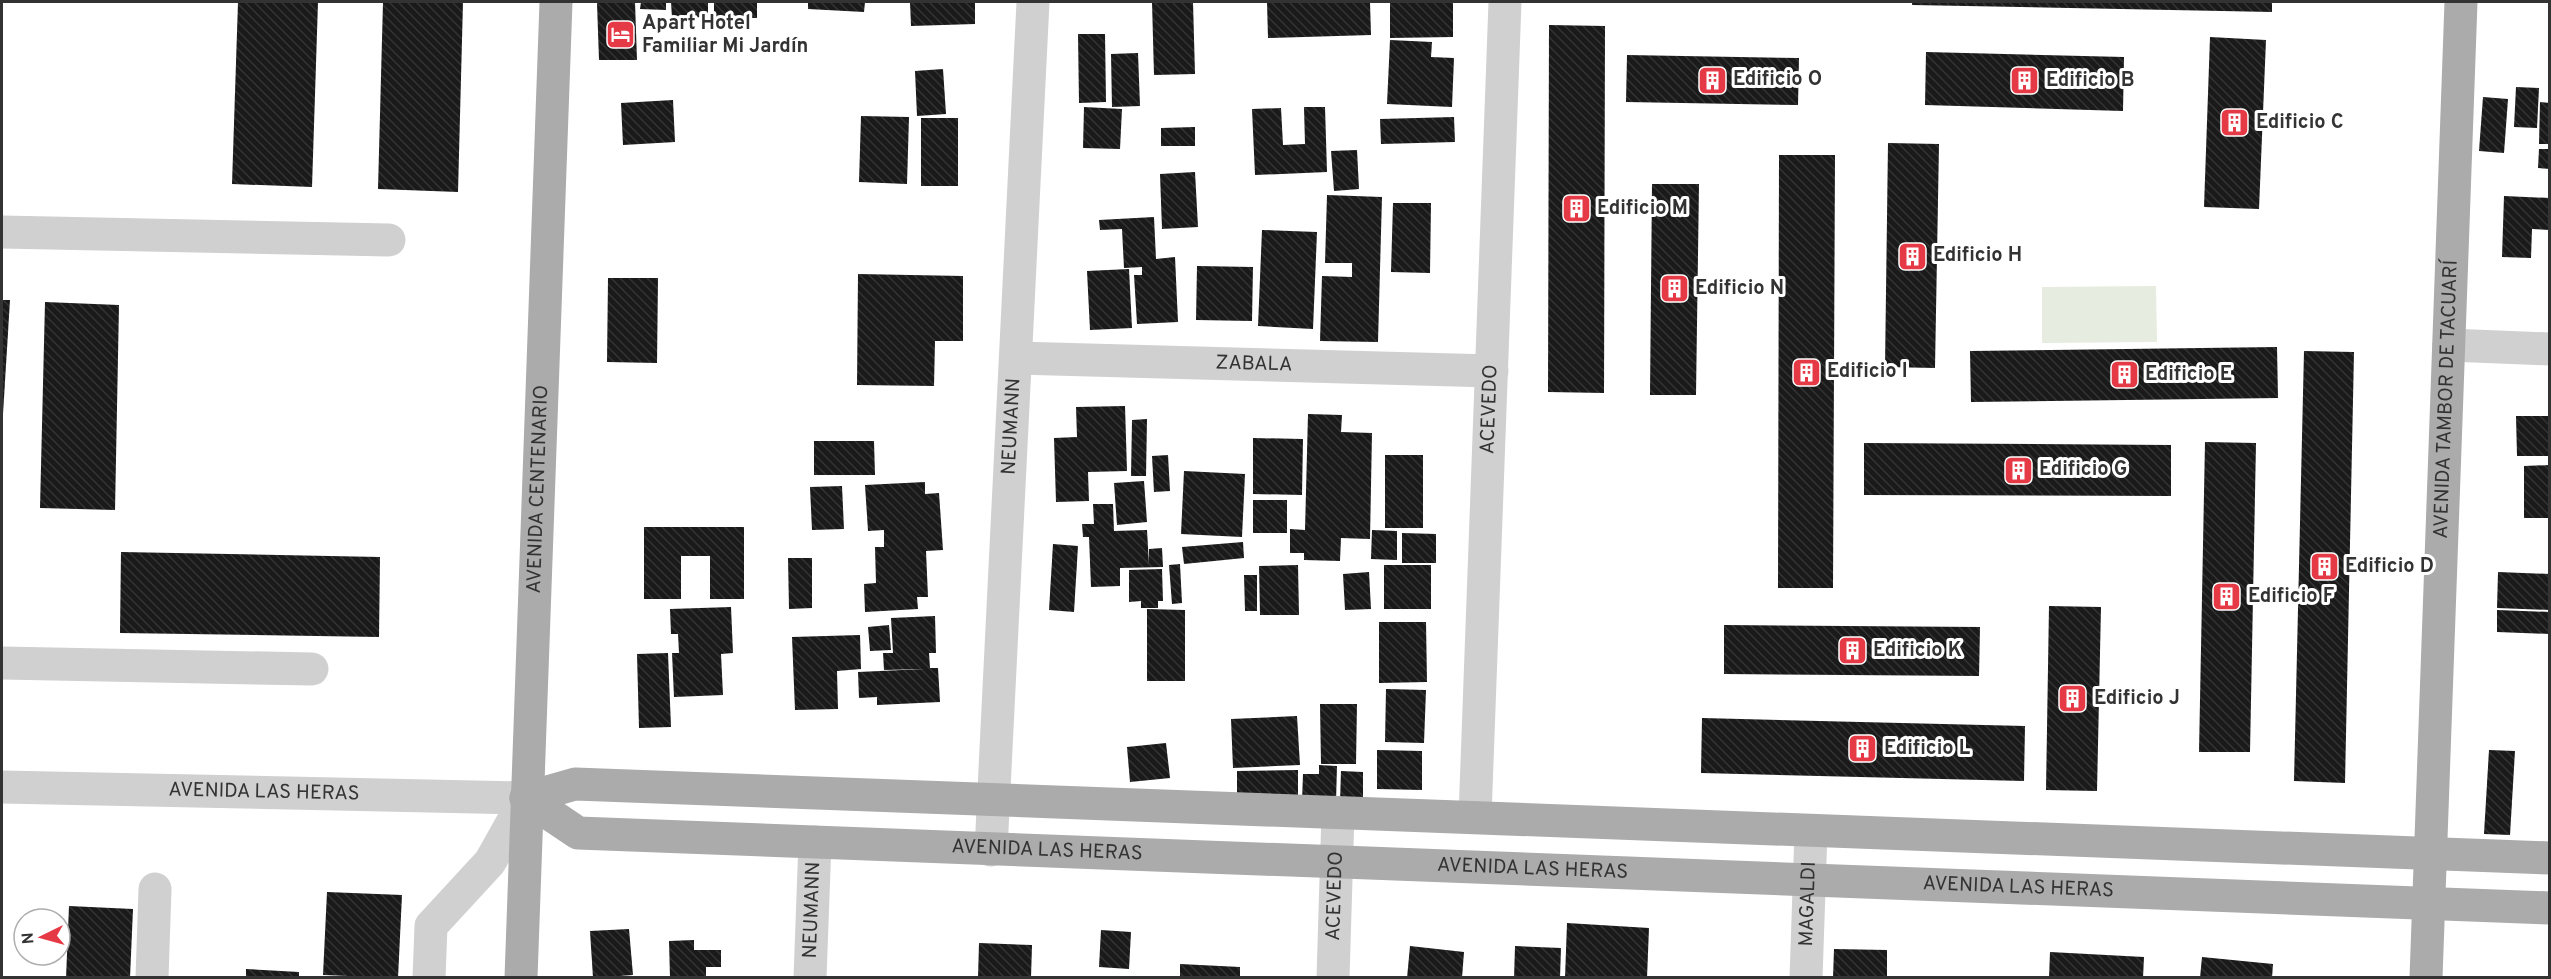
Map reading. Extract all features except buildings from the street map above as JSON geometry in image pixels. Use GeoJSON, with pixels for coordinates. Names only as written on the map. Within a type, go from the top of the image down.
{"type":"FeatureCollection","features":[{"type":"Feature","properties":{"kind":"main road","name":"AVENIDA CENTENARIO"},"geometry":{"type":"LineString","coordinates":[[521,978],[556,2]]}},
{"type":"Feature","properties":{"kind":"main road","name":"AVENIDA TAMBOR DE TACUARÍ"},"geometry":{"type":"LineString","coordinates":[[2426,978],[2461,2]]}},
{"type":"Feature","properties":{"kind":"main road","name":"AVENIDA LAS HERAS"},"geometry":{"type":"LineString","coordinates":[[526,798],[575,784],[2550,858]]}},
{"type":"Feature","properties":{"kind":"main road","name":"AVENIDA LAS HERAS"},"geometry":{"type":"LineString","coordinates":[[526,798],[578,833],[2550,908]]}},
{"type":"Feature","properties":{"kind":"street","name":"NEUMANN"},"geometry":{"type":"LineString","coordinates":[[991,850],[1033,2]]}},
{"type":"Feature","properties":{"kind":"street","name":"ACEVEDO"},"geometry":{"type":"LineString","coordinates":[[1475,818],[1505,2]]}},
{"type":"Feature","properties":{"kind":"street"},"geometry":{"type":"LineString","coordinates":[[2,232],[389,240]]}},
{"type":"Feature","properties":{"kind":"street"},"geometry":{"type":"LineString","coordinates":[[2449,345],[2550,349]]}},
{"type":"Feature","properties":{"kind":"street","name":"ZABALA"},"geometry":{"type":"LineString","coordinates":[[1016,358],[1492,371]]}},
{"type":"Feature","properties":{"kind":"street"},"geometry":{"type":"LineString","coordinates":[[2,663],[312,669]]}},
{"type":"Feature","properties":{"kind":"street","name":"AVENIDA LAS HERAS"},"geometry":{"type":"LineString","coordinates":[[2,787],[526,798]]}},
{"type":"Feature","properties":{"kind":"street"},"geometry":{"type":"LineString","coordinates":[[429,978],[431,926],[490,862],[526,798]]}},
{"type":"Feature","properties":{"kind":"street","name":"ACEVEDO"},"geometry":{"type":"LineString","coordinates":[[1333,978],[1338,813]]}},
{"type":"Feature","properties":{"kind":"street","name":"MAGALDI"},"geometry":{"type":"LineString","coordinates":[[1806,978],[1811,831]]}},
{"type":"Feature","properties":{"kind":"street","name":"NEUMANN"},"geometry":{"type":"LineString","coordinates":[[810,978],[815,842]]}},
{"type":"Feature","properties":{"kind":"street"},"geometry":{"type":"LineString","coordinates":[[152,978],[155,889]]}},
{"type":"Feature","properties":{"kind":"shaded area"},"geometry":{"type":"Polygon","coordinates":[[[2156,286],[2157,342],[2042,343],[2042,287],[2156,286]]]}},
{"type":"Feature","properties":{"kind":"place","name":"Apart Hotel Familiar Mi Jardín"},"geometry":{"type":"Point","coordinates":[621,35]}},
{"type":"Feature","properties":{"kind":"place","name":"Edificio O"},"geometry":{"type":"Point","coordinates":[1712,80]}},
{"type":"Feature","properties":{"kind":"place","name":"Edificio B"},"geometry":{"type":"Point","coordinates":[2025,81]}},
{"type":"Feature","properties":{"kind":"place","name":"Edificio C"},"geometry":{"type":"Point","coordinates":[2235,123]}},
{"type":"Feature","properties":{"kind":"place","name":"Edificio M"},"geometry":{"type":"Point","coordinates":[1576,209]}},
{"type":"Feature","properties":{"kind":"place","name":"Edificio H"},"geometry":{"type":"Point","coordinates":[1912,256]}},
{"type":"Feature","properties":{"kind":"place","name":"Edificio N"},"geometry":{"type":"Point","coordinates":[1674,289]}},
{"type":"Feature","properties":{"kind":"place","name":"Edificio I"},"geometry":{"type":"Point","coordinates":[1806,372]}},
{"type":"Feature","properties":{"kind":"place","name":"Edificio E"},"geometry":{"type":"Point","coordinates":[2124,375]}},
{"type":"Feature","properties":{"kind":"place","name":"Edificio G"},"geometry":{"type":"Point","coordinates":[2018,470]}},
{"type":"Feature","properties":{"kind":"place","name":"Edificio D"},"geometry":{"type":"Point","coordinates":[2324,567]}},
{"type":"Feature","properties":{"kind":"place","name":"Edificio F"},"geometry":{"type":"Point","coordinates":[2227,597]}},
{"type":"Feature","properties":{"kind":"place","name":"Edificio K"},"geometry":{"type":"Point","coordinates":[1852,651]}},
{"type":"Feature","properties":{"kind":"place","name":"Edificio J"},"geometry":{"type":"Point","coordinates":[2073,699]}},
{"type":"Feature","properties":{"kind":"place","name":"Edificio L"},"geometry":{"type":"Point","coordinates":[1863,749]}}]}
